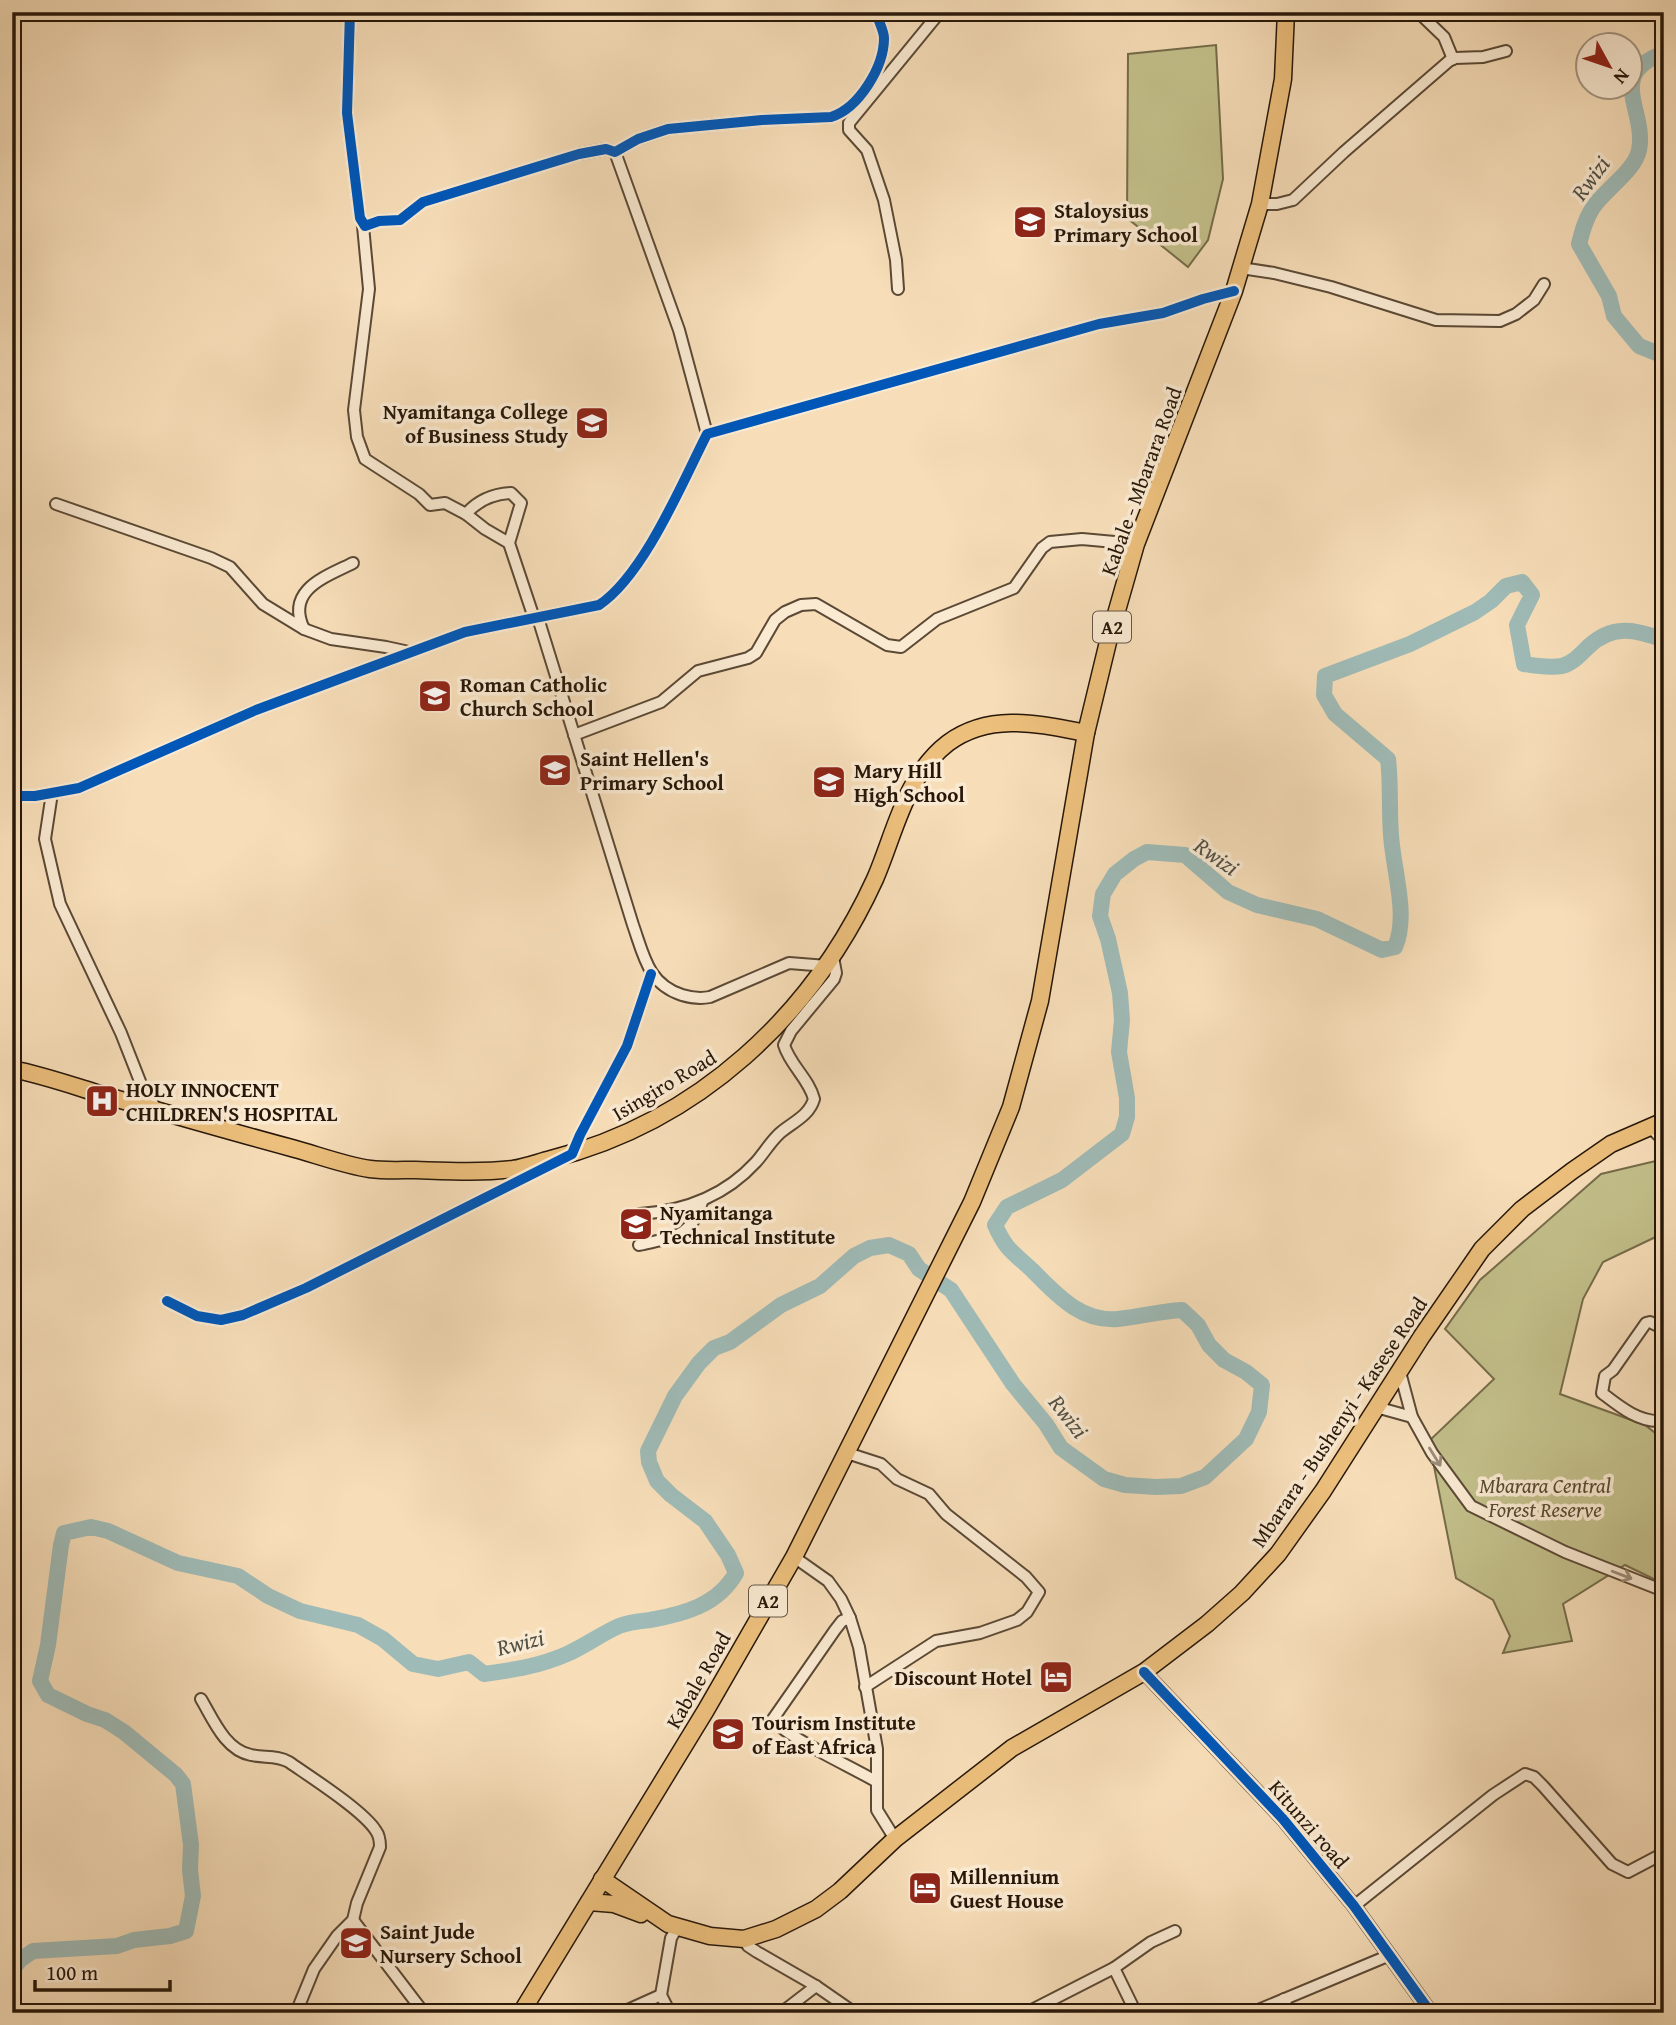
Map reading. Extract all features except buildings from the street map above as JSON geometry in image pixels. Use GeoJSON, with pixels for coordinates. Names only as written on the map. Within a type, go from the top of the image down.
{"type":"FeatureCollection","features":[{"type":"Feature","properties":{"kind":"main road","name":"Kabale - Mbarara Road"},"geometry":{"type":"LineString","coordinates":[[950,1246],[995,1149],[1024,1068],[1040,1001],[1086,733],[1136,544],[1234,291],[1260,204],[1283,79],[1286,12]]}},
{"type":"Feature","properties":{"kind":"main road","name":"Isingiro Road"},"geometry":{"type":"LineString","coordinates":[[12,1069],[370,1169],[449,1171],[513,1168],[572,1154],[626,1135],[685,1102],[728,1073],[766,1039],[797,1005],[830,962],[876,877],[909,791],[928,764],[947,744],[970,730],[1009,722],[1032,723],[1086,733]]}},
{"type":"Feature","properties":{"kind":"main road","name":"Mbarara - Bushenyi - Kasese Road"},"geometry":{"type":"LineString","coordinates":[[589,1902],[603,1902],[633,1909],[698,1939],[744,1944],[788,1931],[824,1910],[895,1839],[1012,1748],[1144,1672],[1207,1624],[1242,1593],[1278,1554],[1323,1491],[1470,1265],[1522,1209],[1611,1144],[1657,1124]]}},
{"type":"Feature","properties":{"kind":"main road","name":"Kabale Road"},"geometry":{"type":"LineString","coordinates":[[521,2013],[706,1710],[794,1557],[950,1246]]}},
{"type":"Feature","properties":{"kind":"main road"},"geometry":{"type":"LineString","coordinates":[[617,1856],[618,1877],[631,1898]]}},
{"type":"Feature","properties":{"kind":"main road","name":"Mbarara - Bushenyi - Kasese Road"},"geometry":{"type":"LineString","coordinates":[[602,1879],[676,1930]]}},
{"type":"Feature","properties":{"kind":"street"},"geometry":{"type":"LineString","coordinates":[[349,12],[346,113],[359,218],[363,226],[369,289],[354,410],[357,437],[365,459],[419,494],[430,505],[445,503],[509,543]]}},
{"type":"Feature","properties":{"kind":"street"},"geometry":{"type":"LineString","coordinates":[[363,226],[379,221],[400,220],[423,202],[579,154],[606,149],[615,152],[638,139],[668,129],[839,115],[855,102],[876,74],[885,37],[876,12]]}},
{"type":"Feature","properties":{"kind":"street"},"geometry":{"type":"LineString","coordinates":[[898,289],[896,260],[884,200],[867,150],[849,130],[849,123],[940,12]]}},
{"type":"Feature","properties":{"kind":"street"},"geometry":{"type":"LineString","coordinates":[[1418,12],[1444,37],[1453,59]]}},
{"type":"Feature","properties":{"kind":"street"},"geometry":{"type":"LineString","coordinates":[[1260,204],[1293,200],[1438,69],[1453,59],[1483,57],[1506,51]]}},
{"type":"Feature","properties":{"kind":"street"},"geometry":{"type":"LineString","coordinates":[[12,796],[35,796],[79,788],[256,710],[466,632],[599,605],[615,595],[644,556],[707,434],[679,330],[615,152]]}},
{"type":"Feature","properties":{"kind":"street"},"geometry":{"type":"LineString","coordinates":[[1241,268],[1331,287],[1436,320],[1500,321],[1516,314],[1534,300],[1544,284]]}},
{"type":"Feature","properties":{"kind":"street"},"geometry":{"type":"LineString","coordinates":[[707,434],[1099,324],[1163,313],[1234,291]]}},
{"type":"Feature","properties":{"kind":"street"},"geometry":{"type":"LineString","coordinates":[[466,514],[483,499],[499,494],[511,493],[522,503],[509,543],[536,618],[651,974],[668,990],[701,999],[789,963],[830,962],[836,973],[791,1031],[784,1045],[787,1055],[812,1092],[814,1099],[806,1114],[780,1133],[755,1163],[726,1188],[702,1202],[664,1212],[640,1214]]}},
{"type":"Feature","properties":{"kind":"street"},"geometry":{"type":"LineString","coordinates":[[56,504],[230,567],[263,604],[304,629],[331,639],[386,646],[409,653]]}},
{"type":"Feature","properties":{"kind":"street"},"geometry":{"type":"LineString","coordinates":[[574,735],[661,702],[698,671],[748,658],[756,653],[775,620],[801,605],[816,604],[887,645],[901,647],[907,645],[937,619],[1014,589],[1049,542],[1082,539],[1136,544]]}},
{"type":"Feature","properties":{"kind":"street"},"geometry":{"type":"LineString","coordinates":[[304,629],[300,621],[299,607],[303,595],[311,585],[353,563]]}},
{"type":"Feature","properties":{"kind":"street"},"geometry":{"type":"LineString","coordinates":[[52,793],[45,839],[60,904],[121,1033],[143,1089],[157,1110]]}},
{"type":"Feature","properties":{"kind":"street"},"geometry":{"type":"LineString","coordinates":[[167,1301],[197,1316],[221,1320],[243,1315],[317,1283],[572,1154],[627,1046],[651,974]]}},
{"type":"Feature","properties":{"kind":"street"},"geometry":{"type":"LineString","coordinates":[[1657,1124],[1664,1141]]}},
{"type":"Feature","properties":{"kind":"street"},"geometry":{"type":"LineString","coordinates":[[639,1245],[681,1235],[692,1226],[702,1202]]}},
{"type":"Feature","properties":{"kind":"street"},"geometry":{"type":"LineString","coordinates":[[1664,1329],[1650,1322],[1646,1323],[1613,1370],[1605,1377],[1602,1393],[1649,1422],[1660,1421],[1664,1424]]}},
{"type":"Feature","properties":{"kind":"street"},"geometry":{"type":"LineString","coordinates":[[1400,1372],[1412,1417],[1432,1453],[1471,1506],[1565,1552],[1664,1591]]}},
{"type":"Feature","properties":{"kind":"street"},"geometry":{"type":"LineString","coordinates":[[1377,1407],[1412,1417]]}},
{"type":"Feature","properties":{"kind":"street"},"geometry":{"type":"LineString","coordinates":[[847,1453],[881,1464],[897,1479],[929,1494],[946,1514],[1026,1577],[1039,1592],[1036,1601],[1017,1620],[980,1633],[936,1641],[865,1687]]}},
{"type":"Feature","properties":{"kind":"street"},"geometry":{"type":"LineString","coordinates":[[794,1557],[828,1581],[850,1618],[859,1647],[877,1749],[877,1810],[895,1839]]}},
{"type":"Feature","properties":{"kind":"street"},"geometry":{"type":"LineString","coordinates":[[850,1618],[842,1621],[835,1630],[773,1719],[798,1739],[877,1782]]}},
{"type":"Feature","properties":{"kind":"street","name":"Kitunzi road"},"geometry":{"type":"LineString","coordinates":[[1144,1672],[1283,1819],[1354,1906],[1431,2013]]}},
{"type":"Feature","properties":{"kind":"street"},"geometry":{"type":"LineString","coordinates":[[201,1699],[219,1730],[234,1747],[247,1755],[276,1757],[289,1762],[376,1829],[380,1846],[356,1903],[353,1920],[337,1936],[314,1969],[296,2013]]}},
{"type":"Feature","properties":{"kind":"street"},"geometry":{"type":"LineString","coordinates":[[1354,1906],[1493,1795],[1525,1774],[1534,1777],[1620,1870],[1628,1872],[1664,1853]]}},
{"type":"Feature","properties":{"kind":"street"},"geometry":{"type":"LineString","coordinates":[[353,1920],[424,2013]]}},
{"type":"Feature","properties":{"kind":"street"},"geometry":{"type":"LineString","coordinates":[[670,2013],[661,1995],[671,1938],[676,1930]]}},
{"type":"Feature","properties":{"kind":"street"},"geometry":{"type":"LineString","coordinates":[[1026,2013],[1065,1995],[1114,1968],[1151,1942],[1175,1931]]}},
{"type":"Feature","properties":{"kind":"street"},"geometry":{"type":"LineString","coordinates":[[746,1943],[855,2013]]}},
{"type":"Feature","properties":{"kind":"street"},"geometry":{"type":"LineString","coordinates":[[1251,2013],[1390,1955]]}},
{"type":"Feature","properties":{"kind":"street"},"geometry":{"type":"LineString","coordinates":[[1114,1968],[1136,2013]]}},
{"type":"Feature","properties":{"kind":"street"},"geometry":{"type":"LineString","coordinates":[[780,2013],[816,1986]]}},
{"type":"Feature","properties":{"kind":"street"},"geometry":{"type":"LineString","coordinates":[[621,2013],[661,1995]]}},
{"type":"Feature","properties":{"kind":"street"},"geometry":{"type":"LineString","coordinates":[[1284,1998],[1289,2013]]}},
{"type":"Feature","properties":{"kind":"green space"},"geometry":{"type":"Polygon","coordinates":[[[1216,45],[1223,179],[1208,240],[1188,267],[1127,218],[1128,54],[1216,45]]]}},
{"type":"Feature","properties":{"kind":"green space","name":"Mbarara Central Forest Reserve"},"geometry":{"type":"Polygon","coordinates":[[[1664,1159],[1664,1233],[1603,1262],[1583,1299],[1560,1394],[1645,1425],[1664,1440],[1664,1584],[1625,1565],[1563,1604],[1572,1641],[1503,1653],[1510,1636],[1493,1600],[1456,1578],[1429,1441],[1494,1379],[1445,1329],[1480,1280],[1601,1174],[1664,1159]]]}},
{"type":"Feature","properties":{"kind":"waterway","name":"Rwizi"},"geometry":{"type":"LineString","coordinates":[[1664,53],[1646,62],[1636,72],[1632,95],[1640,135],[1639,150],[1626,173],[1592,209],[1579,244],[1609,296],[1614,316],[1639,346],[1664,356]]}},
{"type":"Feature","properties":{"kind":"waterway","name":"Rwizi"},"geometry":{"type":"LineString","coordinates":[[12,1970],[33,1951],[117,1946],[134,1940],[170,1936],[186,1931],[193,1896],[191,1845],[183,1784],[176,1775],[124,1732],[105,1720],[48,1695],[40,1681],[48,1645],[64,1533],[91,1527],[108,1531],[178,1563],[238,1576],[268,1596],[300,1611],[358,1625],[383,1639],[413,1664],[438,1669],[469,1662],[484,1674],[547,1662],[623,1625],[675,1615],[699,1606],[729,1584],[736,1573],[728,1555],[705,1521],[657,1481],[649,1462],[648,1451],[675,1396],[699,1363],[714,1348],[730,1342],[781,1305],[820,1286],[854,1256],[870,1248],[889,1245],[909,1254],[919,1269],[951,1290],[1013,1384],[1046,1424],[1061,1448],[1104,1479],[1125,1485],[1181,1486],[1205,1477],[1246,1439],[1259,1412],[1262,1385],[1224,1360],[1209,1345],[1198,1325],[1182,1310],[1118,1319],[1104,1319],[1080,1311],[1060,1297],[1010,1250],[995,1225],[1007,1207],[1062,1180],[1122,1134],[1127,1117],[1127,1098],[1119,1052],[1122,1020],[1120,993],[1100,916],[1103,894],[1115,874],[1147,852],[1185,855],[1228,892],[1257,905],[1317,919],[1382,950],[1395,947],[1401,921],[1391,835],[1388,759],[1335,714],[1324,695],[1325,676],[1410,644],[1475,612],[1506,586],[1522,582],[1532,595],[1517,625],[1524,664],[1547,667],[1566,665],[1597,640],[1615,632],[1634,631],[1664,640]]}},
{"type":"Feature","properties":{"kind":"cycle path"},"geometry":{"type":"LineString","coordinates":[[350,12],[347,113],[360,218],[365,226],[379,221],[400,220],[423,202],[579,154],[606,149],[615,152],[638,139],[668,129],[831,117],[851,105],[875,73],[884,38],[876,12]]}},
{"type":"Feature","properties":{"kind":"cycle path"},"geometry":{"type":"LineString","coordinates":[[12,796],[35,796],[79,788],[256,710],[465,632],[599,605],[616,591],[646,551],[674,502],[707,434],[1099,324],[1163,313],[1234,291]]}},
{"type":"Feature","properties":{"kind":"cycle path"},"geometry":{"type":"LineString","coordinates":[[167,1301],[197,1316],[221,1320],[243,1315],[306,1288],[572,1154],[627,1046],[651,974]]}},
{"type":"Feature","properties":{"kind":"cycle path"},"geometry":{"type":"LineString","coordinates":[[1144,1672],[1283,1819],[1354,1906],[1431,2013]]}},
{"type":"Feature","properties":{"kind":"place","name":"Staloysius Primary School"},"geometry":{"type":"Point","coordinates":[1030,222]}},
{"type":"Feature","properties":{"kind":"place","name":"Nyamitanga College of Business Study"},"geometry":{"type":"Point","coordinates":[592,423]}},
{"type":"Feature","properties":{"kind":"place","name":"Roman Catholic Church School"},"geometry":{"type":"Point","coordinates":[435,696]}},
{"type":"Feature","properties":{"kind":"place","name":"Saint Hellen's Primary School"},"geometry":{"type":"Point","coordinates":[555,770]}},
{"type":"Feature","properties":{"kind":"place","name":"Mary Hill High School"},"geometry":{"type":"Point","coordinates":[829,782]}},
{"type":"Feature","properties":{"kind":"place","name":"HOLY INNOCENT CHILDREN'S HOSPITAL"},"geometry":{"type":"Point","coordinates":[102,1101]}},
{"type":"Feature","properties":{"kind":"place","name":"Nyamitanga Technical Institute"},"geometry":{"type":"Point","coordinates":[636,1224]}},
{"type":"Feature","properties":{"kind":"place","name":"Discount Hotel"},"geometry":{"type":"Point","coordinates":[1056,1677]}},
{"type":"Feature","properties":{"kind":"place","name":"Tourism Institute of East Africa"},"geometry":{"type":"Point","coordinates":[728,1734]}},
{"type":"Feature","properties":{"kind":"place","name":"Millennium Guest House"},"geometry":{"type":"Point","coordinates":[925,1888]}},
{"type":"Feature","properties":{"kind":"place","name":"Saint Jude Nursery School"},"geometry":{"type":"Point","coordinates":[356,1943]}}]}
